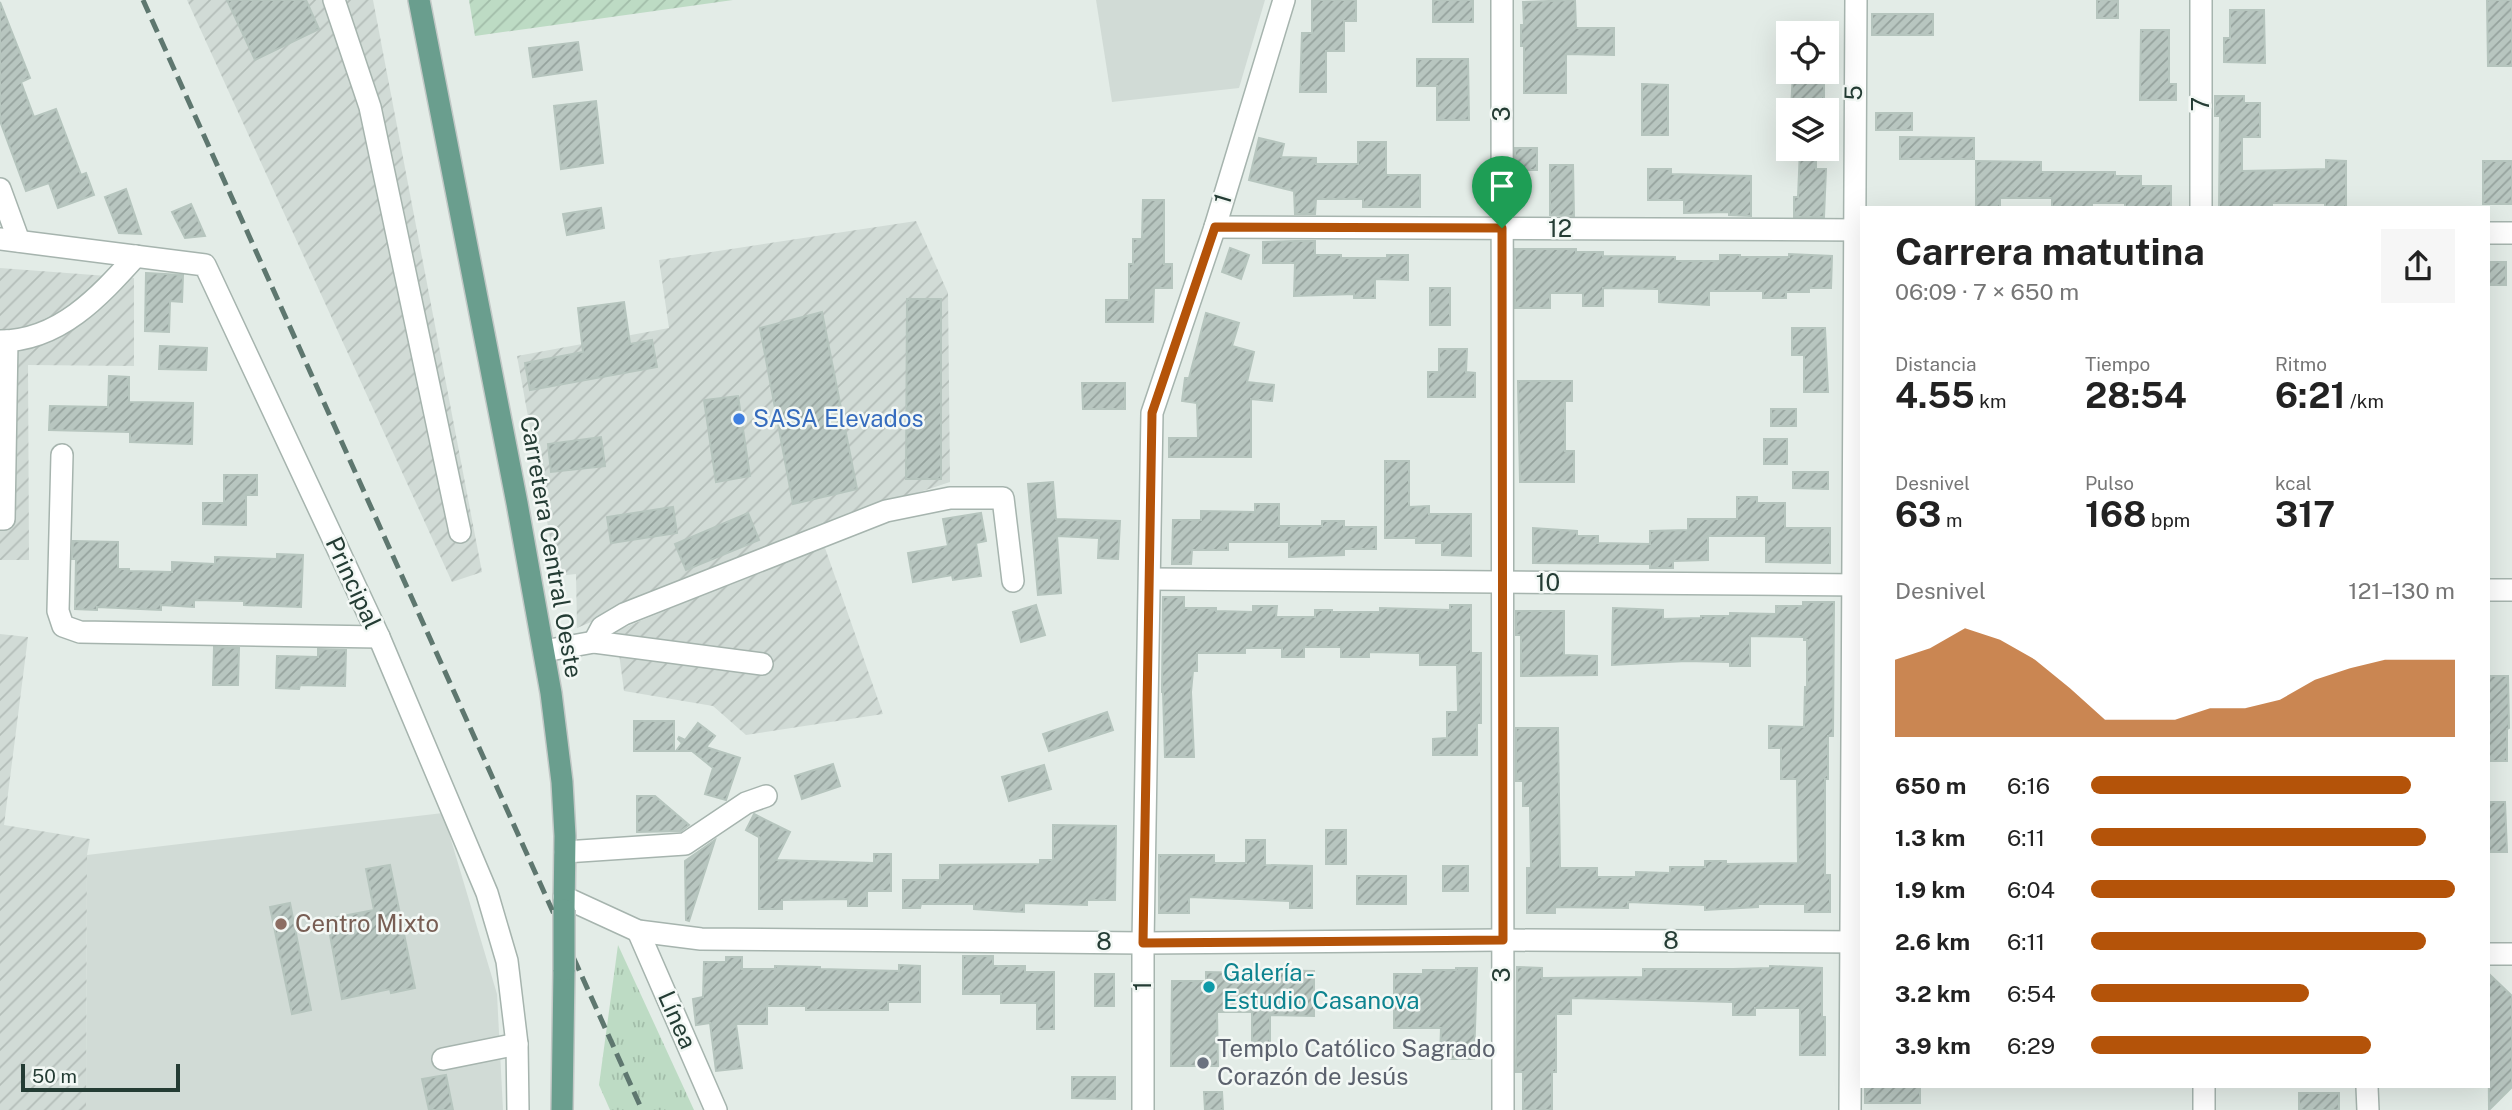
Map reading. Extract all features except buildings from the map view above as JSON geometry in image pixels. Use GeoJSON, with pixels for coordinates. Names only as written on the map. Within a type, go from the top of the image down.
{"type":"FeatureCollection","features":[{"type":"Feature","properties":{"kind":"main road","name":"Carretera Central Oeste"},"geometry":{"type":"LineString","coordinates":[[419,0],[517,503],[544,651],[562,782],[565,852],[562,1110]]}},
{"type":"Feature","properties":{"kind":"street"},"geometry":{"type":"LineString","coordinates":[[334,0],[370,107],[460,532]]}},
{"type":"Feature","properties":{"kind":"street","name":"1"},"geometry":{"type":"LineString","coordinates":[[1143,1110],[1143,943],[1152,413],[1215,227],[1284,0]]}},
{"type":"Feature","properties":{"kind":"street","name":"3"},"geometry":{"type":"LineString","coordinates":[[1502,0],[1503,1110]]}},
{"type":"Feature","properties":{"kind":"street","name":"5"},"geometry":{"type":"LineString","coordinates":[[1850,1110],[1857,942],[1856,0]]}},
{"type":"Feature","properties":{"kind":"street","name":"7"},"geometry":{"type":"LineString","coordinates":[[2201,0],[2201,206]]}},
{"type":"Feature","properties":{"kind":"street"},"geometry":{"type":"LineString","coordinates":[[0,189],[9,240]]}},
{"type":"Feature","properties":{"kind":"street","name":"12"},"geometry":{"type":"LineString","coordinates":[[1215,227],[1857,230]]}},
{"type":"Feature","properties":{"kind":"street"},"geometry":{"type":"LineString","coordinates":[[2490,233],[2512,233]]}},
{"type":"Feature","properties":{"kind":"street","name":"Principal"},"geometry":{"type":"LineString","coordinates":[[9,240],[205,265],[379,637],[487,893],[507,961],[517,1044],[518,1110]]}},
{"type":"Feature","properties":{"kind":"street"},"geometry":{"type":"LineString","coordinates":[[0,519],[4,519],[3,341],[20,341],[52,330],[99,297],[136,256]]}},
{"type":"Feature","properties":{"kind":"street"},"geometry":{"type":"LineString","coordinates":[[62,455],[58,611],[63,625],[80,632],[379,637]]}},
{"type":"Feature","properties":{"kind":"street"},"geometry":{"type":"LineString","coordinates":[[594,642],[602,627],[624,614],[886,510],[950,498],[1003,498],[1013,581]]}},
{"type":"Feature","properties":{"kind":"street","name":"10"},"geometry":{"type":"LineString","coordinates":[[1150,579],[1856,585]]}},
{"type":"Feature","properties":{"kind":"street"},"geometry":{"type":"LineString","coordinates":[[2490,590],[2512,590]]}},
{"type":"Feature","properties":{"kind":"street"},"geometry":{"type":"LineString","coordinates":[[544,651],[594,642],[762,664]]}},
{"type":"Feature","properties":{"kind":"street"},"geometry":{"type":"LineString","coordinates":[[565,852],[685,844],[747,803],[766,796]]}},
{"type":"Feature","properties":{"kind":"street","name":"8"},"geometry":{"type":"LineString","coordinates":[[564,903],[638,930],[701,939],[1143,943],[1503,940],[1857,942]]}},
{"type":"Feature","properties":{"kind":"street","name":"Línea"},"geometry":{"type":"LineString","coordinates":[[638,930],[716,1110]]}},
{"type":"Feature","properties":{"kind":"street"},"geometry":{"type":"LineString","coordinates":[[2490,954],[2512,954]]}},
{"type":"Feature","properties":{"kind":"street"},"geometry":{"type":"LineString","coordinates":[[443,1059],[517,1044]]}},
{"type":"Feature","properties":{"kind":"street"},"geometry":{"type":"LineString","coordinates":[[2204,1088],[2204,1110]]}},
{"type":"Feature","properties":{"kind":"street"},"geometry":{"type":"LineString","coordinates":[[2367,1088],[2368,1110]]}},
{"type":"Feature","properties":{"kind":"shaded area"},"geometry":{"type":"Polygon","coordinates":[[[187,0],[373,0],[482,572],[452,582],[187,0]]]}},
{"type":"Feature","properties":{"kind":"shaded area"},"geometry":{"type":"Polygon","coordinates":[[[1096,0],[1265,0],[1239,88],[1112,102],[1096,0]]]}},
{"type":"Feature","properties":{"kind":"shaded area","name":"SASA Elevados"},"geometry":{"type":"Polygon","coordinates":[[[916,221],[948,293],[950,482],[814,527],[577,628],[576,574],[557,576],[517,356],[669,328],[659,260],[916,221]]]}},
{"type":"Feature","properties":{"kind":"shaded area"},"geometry":{"type":"Polygon","coordinates":[[[0,268],[134,278],[134,366],[28,365],[29,560],[0,560],[0,268]]]}},
{"type":"Feature","properties":{"kind":"shaded area"},"geometry":{"type":"Polygon","coordinates":[[[824,545],[883,714],[746,735],[713,706],[624,691],[616,631],[824,545]]]}},
{"type":"Feature","properties":{"kind":"shaded area"},"geometry":{"type":"Polygon","coordinates":[[[0,634],[28,637],[4,825],[90,839],[87,855],[86,1110],[0,1110],[0,634]]]}},
{"type":"Feature","properties":{"kind":"shaded area","name":"Centro Mixto"},"geometry":{"type":"Polygon","coordinates":[[[443,813],[497,994],[503,1110],[86,1110],[87,855],[443,813]]]}},
{"type":"Feature","properties":{"kind":"green space"},"geometry":{"type":"Polygon","coordinates":[[[469,0],[733,0],[475,36],[469,0]]]}},
{"type":"Feature","properties":{"kind":"green space"},"geometry":{"type":"Polygon","coordinates":[[[618,945],[694,1110],[610,1110],[599,1085],[618,945]]]}},
{"type":"Feature","properties":{"kind":"railway"},"geometry":{"type":"LineString","coordinates":[[143,0],[642,1110]]}},
{"type":"Feature","properties":{"kind":"place","name":"SASA Elevados"},"geometry":{"type":"Point","coordinates":[739,419]}},
{"type":"Feature","properties":{"kind":"place","name":"Centro Mixto"},"geometry":{"type":"Point","coordinates":[281,924]}},
{"type":"Feature","properties":{"kind":"place","name":"Galería - Estudio Casanova"},"geometry":{"type":"Point","coordinates":[1209,987]}},
{"type":"Feature","properties":{"kind":"place","name":"Templo Católico Sagrado Corazón de Jesús"},"geometry":{"type":"Point","coordinates":[1203,1063]}},
{"type":"Feature","properties":{"kind":"route"},"geometry":{"type":"LineString","coordinates":[[1215,227],[1502,228],[1503,940],[1143,943],[1152,413],[1215,227]]}}]}
